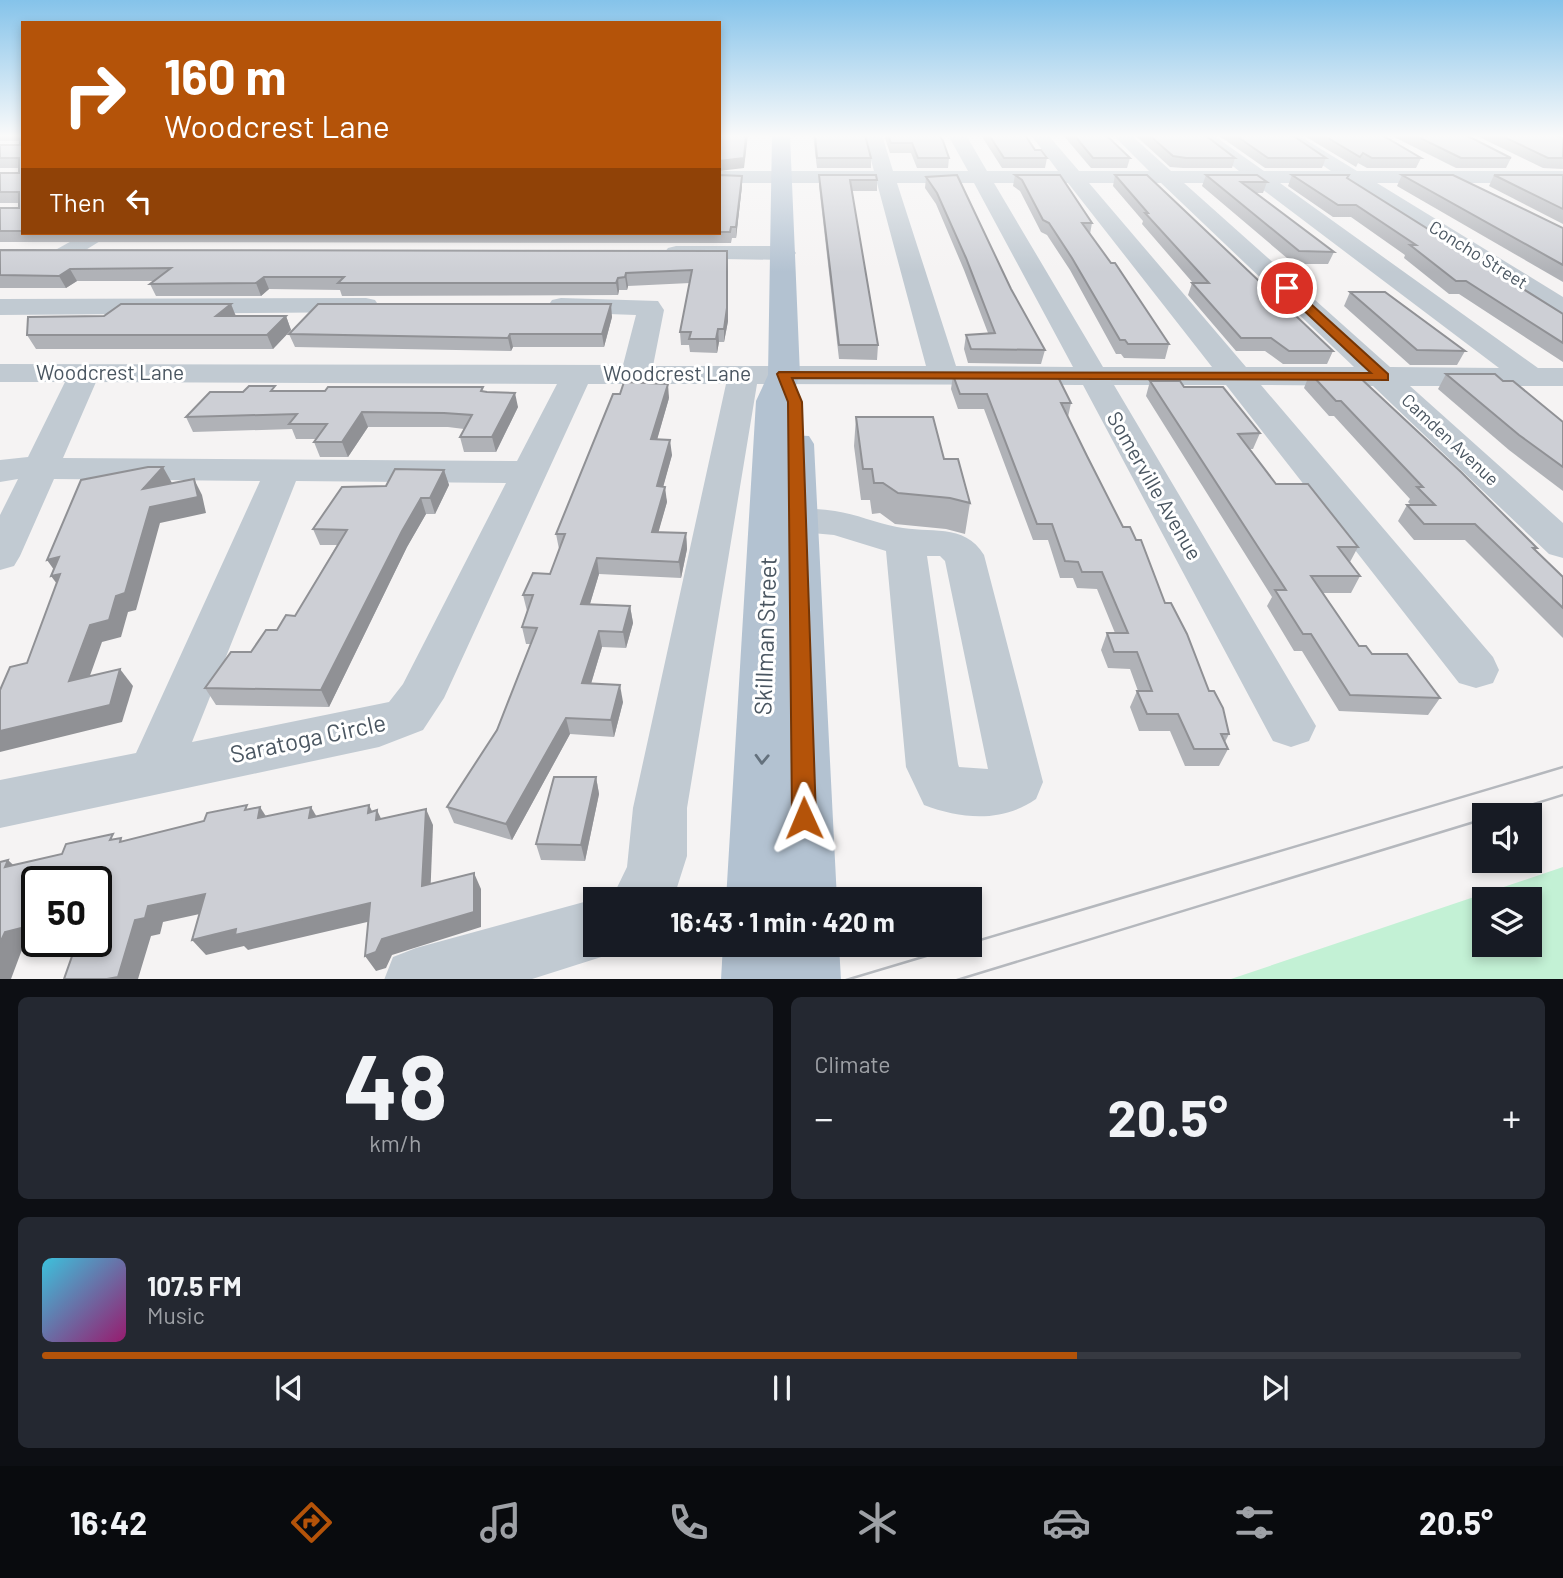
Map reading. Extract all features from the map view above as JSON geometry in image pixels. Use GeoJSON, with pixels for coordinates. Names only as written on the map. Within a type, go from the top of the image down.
{"type":"FeatureCollection","features":[{"type":"Feature","properties":{"kind":"main road","name":"Skillman Street"},"geometry":{"type":"LineString","coordinates":[[782,181],[784,253],[763,374],[773,401],[784,519],[805,887]]}},
{"type":"Feature","properties":{"kind":"main road","name":"Skillman Street"},"geometry":{"type":"LineString","coordinates":[[758,887],[784,519]]}},
{"type":"Feature","properties":{"kind":"main road"},"geometry":{"type":"LineString","coordinates":[[754,979],[755,957]]}},
{"type":"Feature","properties":{"kind":"main road"},"geometry":{"type":"LineString","coordinates":[[807,957],[808,979]]}},
{"type":"Feature","properties":{"kind":"street"},"geometry":{"type":"LineString","coordinates":[[886,181],[944,375]]}},
{"type":"Feature","properties":{"kind":"street","name":"Somerville Avenue"},"geometry":{"type":"LineString","coordinates":[[983,181],[1290,726]]}},
{"type":"Feature","properties":{"kind":"street"},"geometry":{"type":"LineString","coordinates":[[1077,181],[1476,670]]}},
{"type":"Feature","properties":{"kind":"street","name":"Camden Avenue"},"geometry":{"type":"LineString","coordinates":[[1171,181],[1563,545]]}},
{"type":"Feature","properties":{"kind":"street"},"geometry":{"type":"LineString","coordinates":[[1265,181],[1563,406]]}},
{"type":"Feature","properties":{"kind":"street","name":"Concho Street"},"geometry":{"type":"LineString","coordinates":[[1358,181],[1563,308]]}},
{"type":"Feature","properties":{"kind":"street"},"geometry":{"type":"LineString","coordinates":[[1457,181],[1495,201]]}},
{"type":"Feature","properties":{"kind":"street"},"geometry":{"type":"LineString","coordinates":[[27,252],[68,252],[106,243]]}},
{"type":"Feature","properties":{"kind":"street"},"geometry":{"type":"LineString","coordinates":[[0,292],[68,252]]}},
{"type":"Feature","properties":{"kind":"street"},"geometry":{"type":"LineString","coordinates":[[647,253],[784,253]]}},
{"type":"Feature","properties":{"kind":"street"},"geometry":{"type":"LineString","coordinates":[[0,307],[390,306]]}},
{"type":"Feature","properties":{"kind":"street"},"geometry":{"type":"LineString","coordinates":[[530,306],[649,307],[651,310],[636,374]]}},
{"type":"Feature","properties":{"kind":"street","name":"Woodcrest Lane"},"geometry":{"type":"LineString","coordinates":[[0,373],[1563,377]]}},
{"type":"Feature","properties":{"kind":"street"},"geometry":{"type":"LineString","coordinates":[[0,556],[83,374]]}},
{"type":"Feature","properties":{"kind":"street","name":"Saratoga Circle"},"geometry":{"type":"LineString","coordinates":[[0,804],[379,726],[406,716],[420,698],[577,374]]}},
{"type":"Feature","properties":{"kind":"street"},"geometry":{"type":"LineString","coordinates":[[647,887],[655,873],[662,831],[660,808],[763,374]]}},
{"type":"Feature","properties":{"kind":"street"},"geometry":{"type":"LineString","coordinates":[[0,471],[16,468],[531,472]]}},
{"type":"Feature","properties":{"kind":"street"},"geometry":{"type":"LineString","coordinates":[[155,771],[282,472]]}},
{"type":"Feature","properties":{"kind":"street"},"geometry":{"type":"LineString","coordinates":[[784,519],[834,523],[905,541],[950,544],[964,555],[1017,782],[1006,791],[982,793],[943,788],[932,767],[905,541]]}},
{"type":"Feature","properties":{"kind":"street"},"geometry":{"type":"LineString","coordinates":[[416,979],[583,933]]}},
{"type":"Feature","properties":{"kind":"green space"},"geometry":{"type":"Polygon","coordinates":[[[1563,867],[1563,979],[1231,979],[1472,898],[1472,957],[1542,957],[1542,887],[1504,887],[1563,867]]]}},
{"type":"Feature","properties":{"kind":"building"},"geometry":{"type":"Polygon","coordinates":[[[0,181],[21,181],[21,231],[0,231],[0,208],[19,208],[19,192],[0,192],[0,181]]]}},
{"type":"Feature","properties":{"kind":"building"},"geometry":{"type":"Polygon","coordinates":[[[721,181],[741,181],[736,227],[731,227],[730,232],[721,232],[721,181]]]}},
{"type":"Feature","properties":{"kind":"building"},"geometry":{"type":"Polygon","coordinates":[[[820,181],[850,181],[878,345],[839,345],[820,181]]]}},
{"type":"Feature","properties":{"kind":"building"},"geometry":{"type":"Polygon","coordinates":[[[929,181],[960,181],[1011,289],[1045,350],[971,349],[966,335],[995,333],[937,193],[929,181]]]}},
{"type":"Feature","properties":{"kind":"building"},"geometry":{"type":"Polygon","coordinates":[[[1022,181],[1064,181],[1092,223],[1082,223],[1111,263],[1115,263],[1169,344],[1128,344],[1125,340],[1120,340],[1072,258],[1049,223],[1043,220],[1022,181]]]}},
{"type":"Feature","properties":{"kind":"building"},"geometry":{"type":"Polygon","coordinates":[[[1120,181],[1153,181],[1333,351],[1289,351],[1271,338],[1241,338],[1192,283],[1209,283],[1145,213],[1148,213],[1120,181]]]}},
{"type":"Feature","properties":{"kind":"building"},"geometry":{"type":"Polygon","coordinates":[[[1213,181],[1265,181],[1267,182],[1241,182],[1334,252],[1299,251],[1213,181]]]}},
{"type":"Feature","properties":{"kind":"building"},"geometry":{"type":"Polygon","coordinates":[[[1301,181],[1351,181],[1563,314],[1563,343],[1466,281],[1456,281],[1410,245],[1416,245],[1356,205],[1338,205],[1301,181]]]}},
{"type":"Feature","properties":{"kind":"building"},"geometry":{"type":"Polygon","coordinates":[[[1412,181],[1465,181],[1563,228],[1563,265],[1412,181]]]}},
{"type":"Feature","properties":{"kind":"building"},"geometry":{"type":"Polygon","coordinates":[[[1506,181],[1563,181],[1563,209],[1506,181]]]}},
{"type":"Feature","properties":{"kind":"building"},"geometry":{"type":"Polygon","coordinates":[[[0,250],[727,251],[727,308],[724,329],[718,329],[716,339],[689,339],[691,332],[680,332],[692,270],[626,273],[625,277],[618,278],[616,283],[338,283],[344,277],[264,277],[256,283],[150,284],[171,268],[70,269],[59,276],[0,275],[0,250]]]}},
{"type":"Feature","properties":{"kind":"building"},"geometry":{"type":"Polygon","coordinates":[[[1350,292],[1385,292],[1465,351],[1417,350],[1350,292]]]}},
{"type":"Feature","properties":{"kind":"building"},"geometry":{"type":"Polygon","coordinates":[[[121,304],[231,304],[216,316],[286,316],[267,335],[27,335],[28,317],[104,316],[121,304]]]}},
{"type":"Feature","properties":{"kind":"building"},"geometry":{"type":"Polygon","coordinates":[[[318,304],[611,304],[602,334],[510,334],[508,338],[289,334],[318,304]]]}},
{"type":"Feature","properties":{"kind":"building"},"geometry":{"type":"Polygon","coordinates":[[[1056,373],[1071,403],[1061,403],[1087,456],[1123,527],[1130,527],[1136,540],[1141,540],[1165,603],[1171,603],[1187,634],[1209,691],[1214,691],[1223,708],[1229,734],[1221,734],[1228,749],[1194,749],[1178,714],[1147,714],[1137,691],[1152,691],[1137,652],[1114,652],[1107,633],[1128,633],[1102,572],[1082,572],[1078,562],[1065,561],[1052,524],[1037,524],[987,394],[960,394],[953,375],[1056,373]]]}},
{"type":"Feature","properties":{"kind":"building"},"geometry":{"type":"Polygon","coordinates":[[[1310,373],[1356,374],[1461,472],[1563,577],[1563,608],[1475,524],[1424,524],[1407,505],[1435,505],[1417,487],[1423,487],[1341,401],[1336,401],[1310,373]]]}},
{"type":"Feature","properties":{"kind":"building"},"geometry":{"type":"Polygon","coordinates":[[[1446,374],[1495,374],[1503,381],[1513,381],[1563,422],[1563,467],[1519,435],[1446,374]]]}},
{"type":"Feature","properties":{"kind":"building"},"geometry":{"type":"Polygon","coordinates":[[[1150,381],[1180,381],[1184,387],[1223,387],[1260,433],[1238,434],[1276,484],[1308,484],[1358,547],[1338,547],[1360,576],[1311,576],[1359,646],[1366,646],[1372,654],[1407,654],[1440,698],[1350,695],[1311,634],[1303,634],[1275,590],[1286,590],[1150,381]]]}},
{"type":"Feature","properties":{"kind":"building"},"geometry":{"type":"Polygon","coordinates":[[[624,382],[668,384],[651,439],[670,440],[657,486],[665,487],[652,532],[686,533],[679,562],[597,558],[581,604],[630,606],[623,632],[599,631],[582,683],[620,685],[611,720],[566,718],[506,824],[447,807],[497,730],[537,628],[522,627],[533,595],[523,595],[533,573],[550,574],[565,534],[556,534],[613,394],[620,394],[624,382]]]}},
{"type":"Feature","properties":{"kind":"building"},"geometry":{"type":"Polygon","coordinates":[[[249,386],[275,386],[271,391],[325,391],[328,387],[483,387],[481,391],[515,393],[492,437],[460,437],[472,415],[444,413],[362,412],[342,442],[314,442],[327,424],[289,424],[297,414],[186,417],[210,392],[243,392],[249,386]]]}},
{"type":"Feature","properties":{"kind":"building"},"geometry":{"type":"Polygon","coordinates":[[[856,417],[933,417],[944,459],[958,459],[970,503],[950,498],[898,493],[883,483],[874,483],[872,469],[863,469],[856,417]]]}},
{"type":"Feature","properties":{"kind":"building"},"geometry":{"type":"Polygon","coordinates":[[[148,467],[163,467],[143,489],[194,479],[198,497],[150,507],[125,593],[116,596],[109,620],[90,625],[69,681],[120,669],[110,705],[0,731],[0,690],[10,667],[27,663],[60,574],[51,576],[59,557],[47,560],[81,480],[148,467]]]}},
{"type":"Feature","properties":{"kind":"building"},"geometry":{"type":"Polygon","coordinates":[[[395,469],[444,470],[430,498],[421,498],[402,531],[321,690],[205,688],[231,652],[251,652],[266,630],[277,630],[286,615],[295,616],[347,530],[313,529],[342,487],[386,486],[395,469]]]}},
{"type":"Feature","properties":{"kind":"building"},"geometry":{"type":"Polygon","coordinates":[[[554,777],[596,777],[581,845],[536,844],[554,777]]]}},
{"type":"Feature","properties":{"kind":"building"},"geometry":{"type":"Polygon","coordinates":[[[247,805],[245,810],[260,807],[258,818],[311,807],[309,818],[369,805],[368,813],[377,810],[376,820],[426,809],[422,886],[474,873],[474,912],[382,939],[376,952],[365,956],[370,903],[235,935],[236,929],[192,940],[205,894],[148,906],[145,918],[135,920],[118,977],[64,979],[72,957],[112,957],[112,866],[21,866],[21,928],[5,932],[0,943],[0,862],[8,860],[5,867],[62,854],[66,844],[113,834],[110,840],[121,838],[120,842],[204,821],[207,813],[247,805]]]}},
{"type":"Feature","properties":{"kind":"tram line"},"geometry":{"type":"LineString","coordinates":[[982,939],[1563,767]]}},
{"type":"Feature","properties":{"kind":"tram line"},"geometry":{"type":"LineString","coordinates":[[1537,803],[1563,795]]}},
{"type":"Feature","properties":{"kind":"tram line"},"geometry":{"type":"LineString","coordinates":[[960,979],[1472,823]]}},
{"type":"Feature","properties":{"kind":"tram line"},"geometry":{"type":"LineString","coordinates":[[849,979],[923,957]]}},
{"type":"Feature","properties":{"kind":"route"},"geometry":{"type":"LineString","coordinates":[[804,818],[795,402],[784,374],[1383,377],[1287,288]]}}]}
